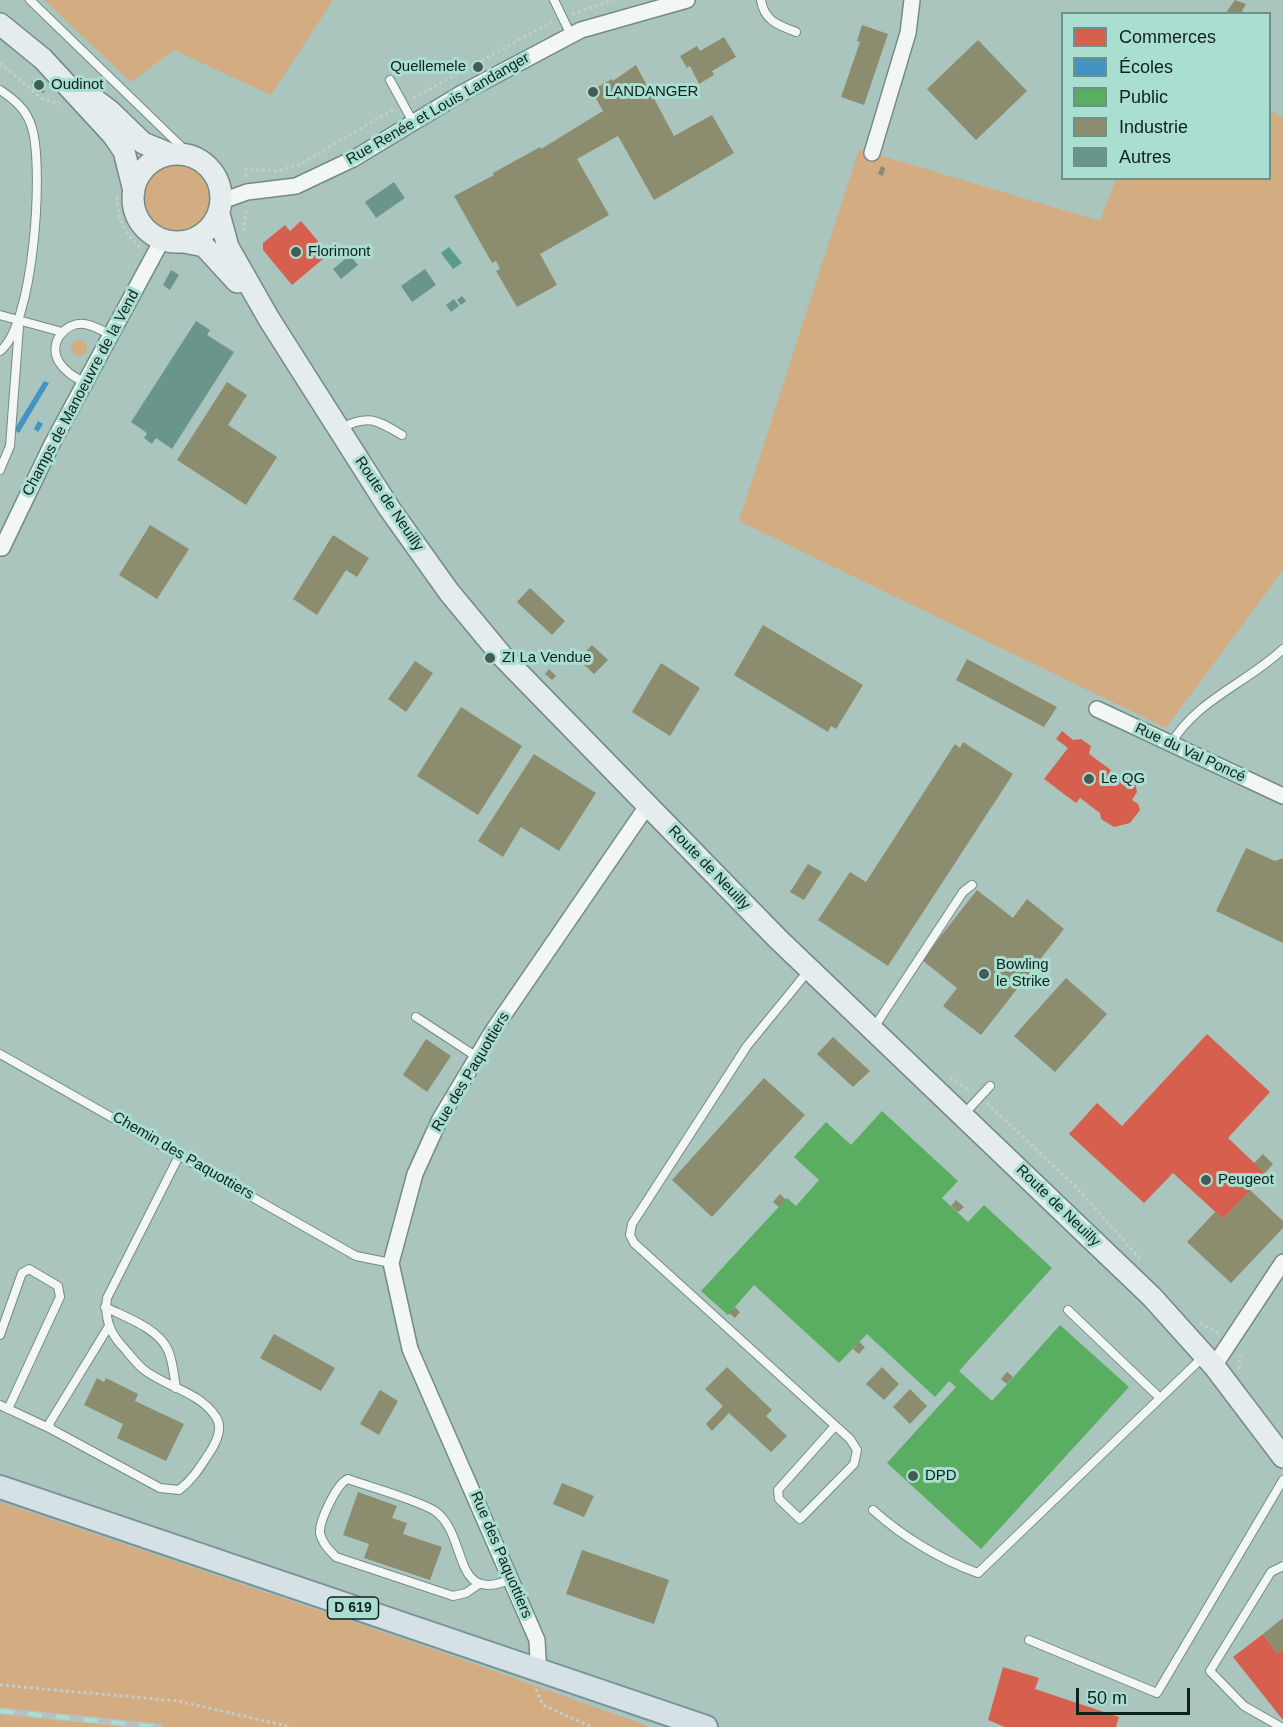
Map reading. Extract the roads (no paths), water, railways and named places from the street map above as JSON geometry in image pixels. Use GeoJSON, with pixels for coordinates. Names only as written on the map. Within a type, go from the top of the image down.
{"type":"FeatureCollection","features":[{"type":"Feature","properties":{"kind":"main road"},"geometry":{"type":"LineString","coordinates":[[0,24],[110,111],[143,143],[206,163],[215,174],[220,187],[220,207],[211,227],[199,237],[184,242]]}},
{"type":"Feature","properties":{"kind":"main road"},"geometry":{"type":"LineString","coordinates":[[43,59],[113,135],[124,151],[134,191],[136,215],[147,230],[162,240],[204,246],[269,318]]}},
{"type":"Feature","properties":{"kind":"main road"},"geometry":{"type":"LineString","coordinates":[[134,191],[146,166],[180,155]]}},
{"type":"Feature","properties":{"kind":"main road","name":"Route de Neuilly"},"geometry":{"type":"LineString","coordinates":[[220,207],[228,247],[269,318],[389,508],[449,592],[502,656],[647,806],[810,969],[1152,1297],[1209,1361],[1283,1457]]}},
{"type":"Feature","properties":{"kind":"main road","name":"D 619"},"geometry":{"type":"LineString","coordinates":[[0,1487],[452,1643],[534,1674],[706,1727]]}},
{"type":"Feature","properties":{"kind":"street","name":"Rue Renée et Louis Landanger"},"geometry":{"type":"LineString","coordinates":[[220,207],[248,192],[296,186],[353,159],[462,93],[571,35],[687,0]]}},
{"type":"Feature","properties":{"kind":"street"},"geometry":{"type":"LineString","coordinates":[[872,153],[908,33],[912,0]]}},
{"type":"Feature","properties":{"kind":"street","name":"Champs de Manoeuvre de la Vend"},"geometry":{"type":"LineString","coordinates":[[2,548],[52,444],[162,240]]}},
{"type":"Feature","properties":{"kind":"street","name":"Rue du Val Poncé"},"geometry":{"type":"LineString","coordinates":[[1097,709],[1283,796]]}},
{"type":"Feature","properties":{"kind":"street","name":"Rue des Paquottiers"},"geometry":{"type":"LineString","coordinates":[[534,1674],[538,1659],[537,1640],[410,1349],[391,1263],[415,1174],[440,1119],[477,1057],[647,806]]}},
{"type":"Feature","properties":{"kind":"street"},"geometry":{"type":"LineString","coordinates":[[1209,1361],[1231,1339],[1283,1262]]}},
{"type":"Feature","properties":{"kind":"lane"},"geometry":{"type":"LineString","coordinates":[[30,0],[180,155]]}},
{"type":"Feature","properties":{"kind":"lane"},"geometry":{"type":"LineString","coordinates":[[554,0],[571,35]]}},
{"type":"Feature","properties":{"kind":"lane"},"geometry":{"type":"LineString","coordinates":[[761,0],[763,12],[775,24],[796,32]]}},
{"type":"Feature","properties":{"kind":"lane"},"geometry":{"type":"LineString","coordinates":[[390,80],[401,105],[413,122]]}},
{"type":"Feature","properties":{"kind":"lane"},"geometry":{"type":"LineString","coordinates":[[0,90],[19,104],[32,126],[38,160],[30,272],[19,321],[10,446],[0,470]]}},
{"type":"Feature","properties":{"kind":"lane"},"geometry":{"type":"LineString","coordinates":[[0,315],[62,332]]}},
{"type":"Feature","properties":{"kind":"lane"},"geometry":{"type":"LineString","coordinates":[[0,351],[5,347],[19,321]]}},
{"type":"Feature","properties":{"kind":"lane"},"geometry":{"type":"LineString","coordinates":[[85,382],[64,369],[57,359],[54,348],[62,332],[76,324],[85,324],[111,335]]}},
{"type":"Feature","properties":{"kind":"lane"},"geometry":{"type":"LineString","coordinates":[[340,429],[355,421],[369,418],[382,422],[402,435]]}},
{"type":"Feature","properties":{"kind":"lane"},"geometry":{"type":"LineString","coordinates":[[1171,744],[1180,727],[1195,713],[1244,682],[1283,649]]}},
{"type":"Feature","properties":{"kind":"lane"},"geometry":{"type":"LineString","coordinates":[[873,1029],[963,892],[972,885]]}},
{"type":"Feature","properties":{"kind":"lane"},"geometry":{"type":"LineString","coordinates":[[810,969],[796,983],[747,1046],[632,1224],[630,1235],[634,1243],[850,1439],[856,1450],[855,1464],[800,1519],[779,1499],[778,1490],[835,1426]]}},
{"type":"Feature","properties":{"kind":"lane"},"geometry":{"type":"LineString","coordinates":[[416,1017],[477,1057]]}},
{"type":"Feature","properties":{"kind":"lane","name":"Chemin des Paquottiers"},"geometry":{"type":"LineString","coordinates":[[0,1054],[365,1258],[391,1263]]}},
{"type":"Feature","properties":{"kind":"lane"},"geometry":{"type":"LineString","coordinates":[[963,1115],[990,1086]]}},
{"type":"Feature","properties":{"kind":"lane"},"geometry":{"type":"LineString","coordinates":[[0,1405],[51,1429],[160,1488],[179,1490],[192,1480],[216,1443],[219,1428],[217,1418],[203,1403],[143,1370],[117,1341],[109,1326],[105,1307],[107,1298],[180,1154]]}},
{"type":"Feature","properties":{"kind":"lane"},"geometry":{"type":"LineString","coordinates":[[0,1335],[22,1272],[29,1269],[58,1286],[60,1297],[8,1409]]}},
{"type":"Feature","properties":{"kind":"lane"},"geometry":{"type":"LineString","coordinates":[[105,1307],[151,1332],[169,1350],[176,1388]]}},
{"type":"Feature","properties":{"kind":"lane"},"geometry":{"type":"LineString","coordinates":[[1068,1310],[1160,1398]]}},
{"type":"Feature","properties":{"kind":"lane"},"geometry":{"type":"LineString","coordinates":[[51,1429],[50,1424],[109,1326]]}},
{"type":"Feature","properties":{"kind":"lane"},"geometry":{"type":"LineString","coordinates":[[873,1510],[893,1528],[961,1567],[978,1573],[1160,1398],[1209,1361]]}},
{"type":"Feature","properties":{"kind":"lane"},"geometry":{"type":"LineString","coordinates":[[478,1584],[466,1593],[453,1596],[336,1557],[323,1542],[320,1529],[338,1486],[348,1479],[434,1510],[447,1524],[469,1575],[478,1584],[495,1586],[511,1579]]}},
{"type":"Feature","properties":{"kind":"lane"},"geometry":{"type":"LineString","coordinates":[[1029,1640],[1156,1693],[1283,1480]]}},
{"type":"Feature","properties":{"kind":"lane"},"geometry":{"type":"LineString","coordinates":[[1281,1727],[1244,1706],[1210,1671],[1271,1572],[1283,1566]]}},
{"type":"Feature","properties":{"kind":"railway"},"geometry":{"type":"LineString","coordinates":[[0,1711],[159,1727]]}},
{"type":"Feature","properties":{"kind":"place","name":"Quellemele"},"geometry":{"type":"Point","coordinates":[478,67]}},
{"type":"Feature","properties":{"kind":"place","name":"Oudinot"},"geometry":{"type":"Point","coordinates":[39,85]}},
{"type":"Feature","properties":{"kind":"place","name":"LANDANGER"},"geometry":{"type":"Point","coordinates":[593,92]}},
{"type":"Feature","properties":{"kind":"place","name":"Florimont"},"geometry":{"type":"Point","coordinates":[296,252]}},
{"type":"Feature","properties":{"kind":"place","name":"ZI La Vendue"},"geometry":{"type":"Point","coordinates":[490,658]}},
{"type":"Feature","properties":{"kind":"place","name":"Le QG"},"geometry":{"type":"Point","coordinates":[1089,779]}},
{"type":"Feature","properties":{"kind":"place","name":"Bowling le Strike"},"geometry":{"type":"Point","coordinates":[984,974]}},
{"type":"Feature","properties":{"kind":"place","name":"Peugeot"},"geometry":{"type":"Point","coordinates":[1206,1180]}},
{"type":"Feature","properties":{"kind":"place","name":"DPD"},"geometry":{"type":"Point","coordinates":[913,1476]}}]}
